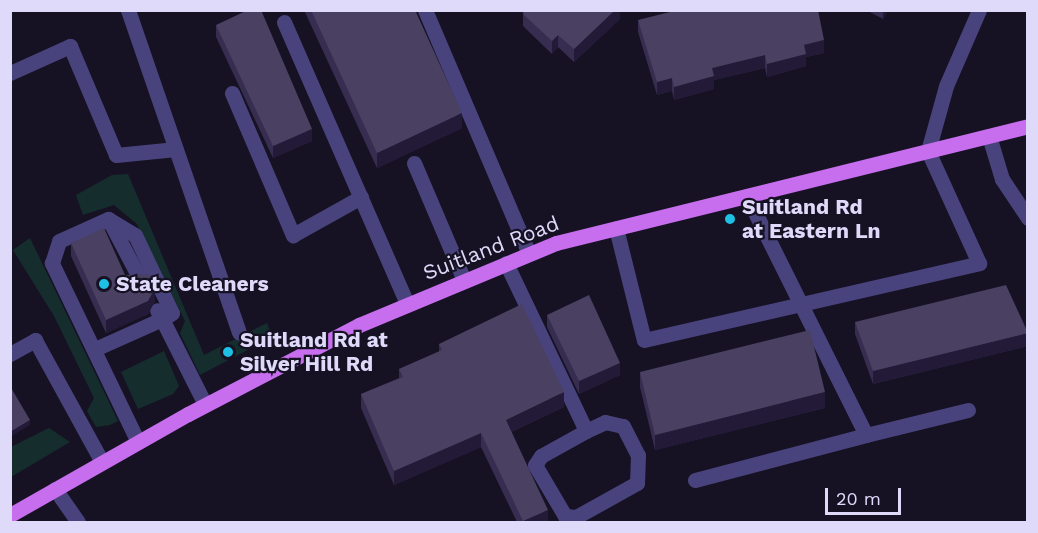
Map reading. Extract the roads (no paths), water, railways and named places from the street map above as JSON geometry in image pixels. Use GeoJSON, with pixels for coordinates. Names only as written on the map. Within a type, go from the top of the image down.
{"type":"FeatureCollection","features":[{"type":"Feature","properties":{"kind":"main road","name":"Suitland Road"},"geometry":{"type":"LineString","coordinates":[[10,515],[206,404],[407,303],[529,254],[616,228],[1028,126]]}},
{"type":"Feature","properties":{"kind":"street"},"geometry":{"type":"LineString","coordinates":[[128,10],[239,332]]}},
{"type":"Feature","properties":{"kind":"street"},"geometry":{"type":"LineString","coordinates":[[425,10],[529,254]]}},
{"type":"Feature","properties":{"kind":"street"},"geometry":{"type":"LineString","coordinates":[[616,228],[644,340],[979,263],[928,150],[946,86],[979,10]]}},
{"type":"Feature","properties":{"kind":"street"},"geometry":{"type":"LineString","coordinates":[[284,22],[407,303]]}},
{"type":"Feature","properties":{"kind":"street"},"geometry":{"type":"LineString","coordinates":[[10,73],[70,46],[116,155],[176,149]]}},
{"type":"Feature","properties":{"kind":"street"},"geometry":{"type":"LineString","coordinates":[[232,93],[293,235],[361,197]]}},
{"type":"Feature","properties":{"kind":"street"},"geometry":{"type":"LineString","coordinates":[[989,136],[1002,179],[1028,218]]}},
{"type":"Feature","properties":{"kind":"street"},"geometry":{"type":"LineString","coordinates":[[414,163],[464,280]]}},
{"type":"Feature","properties":{"kind":"street"},"geometry":{"type":"LineString","coordinates":[[747,196],[804,305],[866,435]]}},
{"type":"Feature","properties":{"kind":"street"},"geometry":{"type":"LineString","coordinates":[[108,219],[141,281]]}},
{"type":"Feature","properties":{"kind":"street"},"geometry":{"type":"LineString","coordinates":[[95,349],[159,314],[172,313],[135,235],[108,219]]}},
{"type":"Feature","properties":{"kind":"street"},"geometry":{"type":"LineString","coordinates":[[108,219],[59,241],[52,263],[138,442]]}},
{"type":"Feature","properties":{"kind":"street"},"geometry":{"type":"LineString","coordinates":[[506,263],[586,431]]}},
{"type":"Feature","properties":{"kind":"street"},"geometry":{"type":"LineString","coordinates":[[159,314],[206,404]]}},
{"type":"Feature","properties":{"kind":"street"},"geometry":{"type":"LineString","coordinates":[[10,354],[35,340],[102,462]]}},
{"type":"Feature","properties":{"kind":"street"},"geometry":{"type":"LineString","coordinates":[[695,480],[968,410]]}},
{"type":"Feature","properties":{"kind":"street"},"geometry":{"type":"LineString","coordinates":[[605,422],[623,426],[641,470],[637,483],[576,517],[565,516],[535,465],[541,456],[586,431],[605,422]]}},
{"type":"Feature","properties":{"kind":"street"},"geometry":{"type":"LineString","coordinates":[[55,489],[78,522]]}},
{"type":"Feature","properties":{"kind":"place","name":"Suitland Rd at Eastern Ln"},"geometry":{"type":"Point","coordinates":[730,219]}},
{"type":"Feature","properties":{"kind":"place","name":"State Cleaners"},"geometry":{"type":"Point","coordinates":[104,284]}},
{"type":"Feature","properties":{"kind":"place","name":"Suitland Rd at Silver Hill Rd"},"geometry":{"type":"Point","coordinates":[228,352]}}]}
